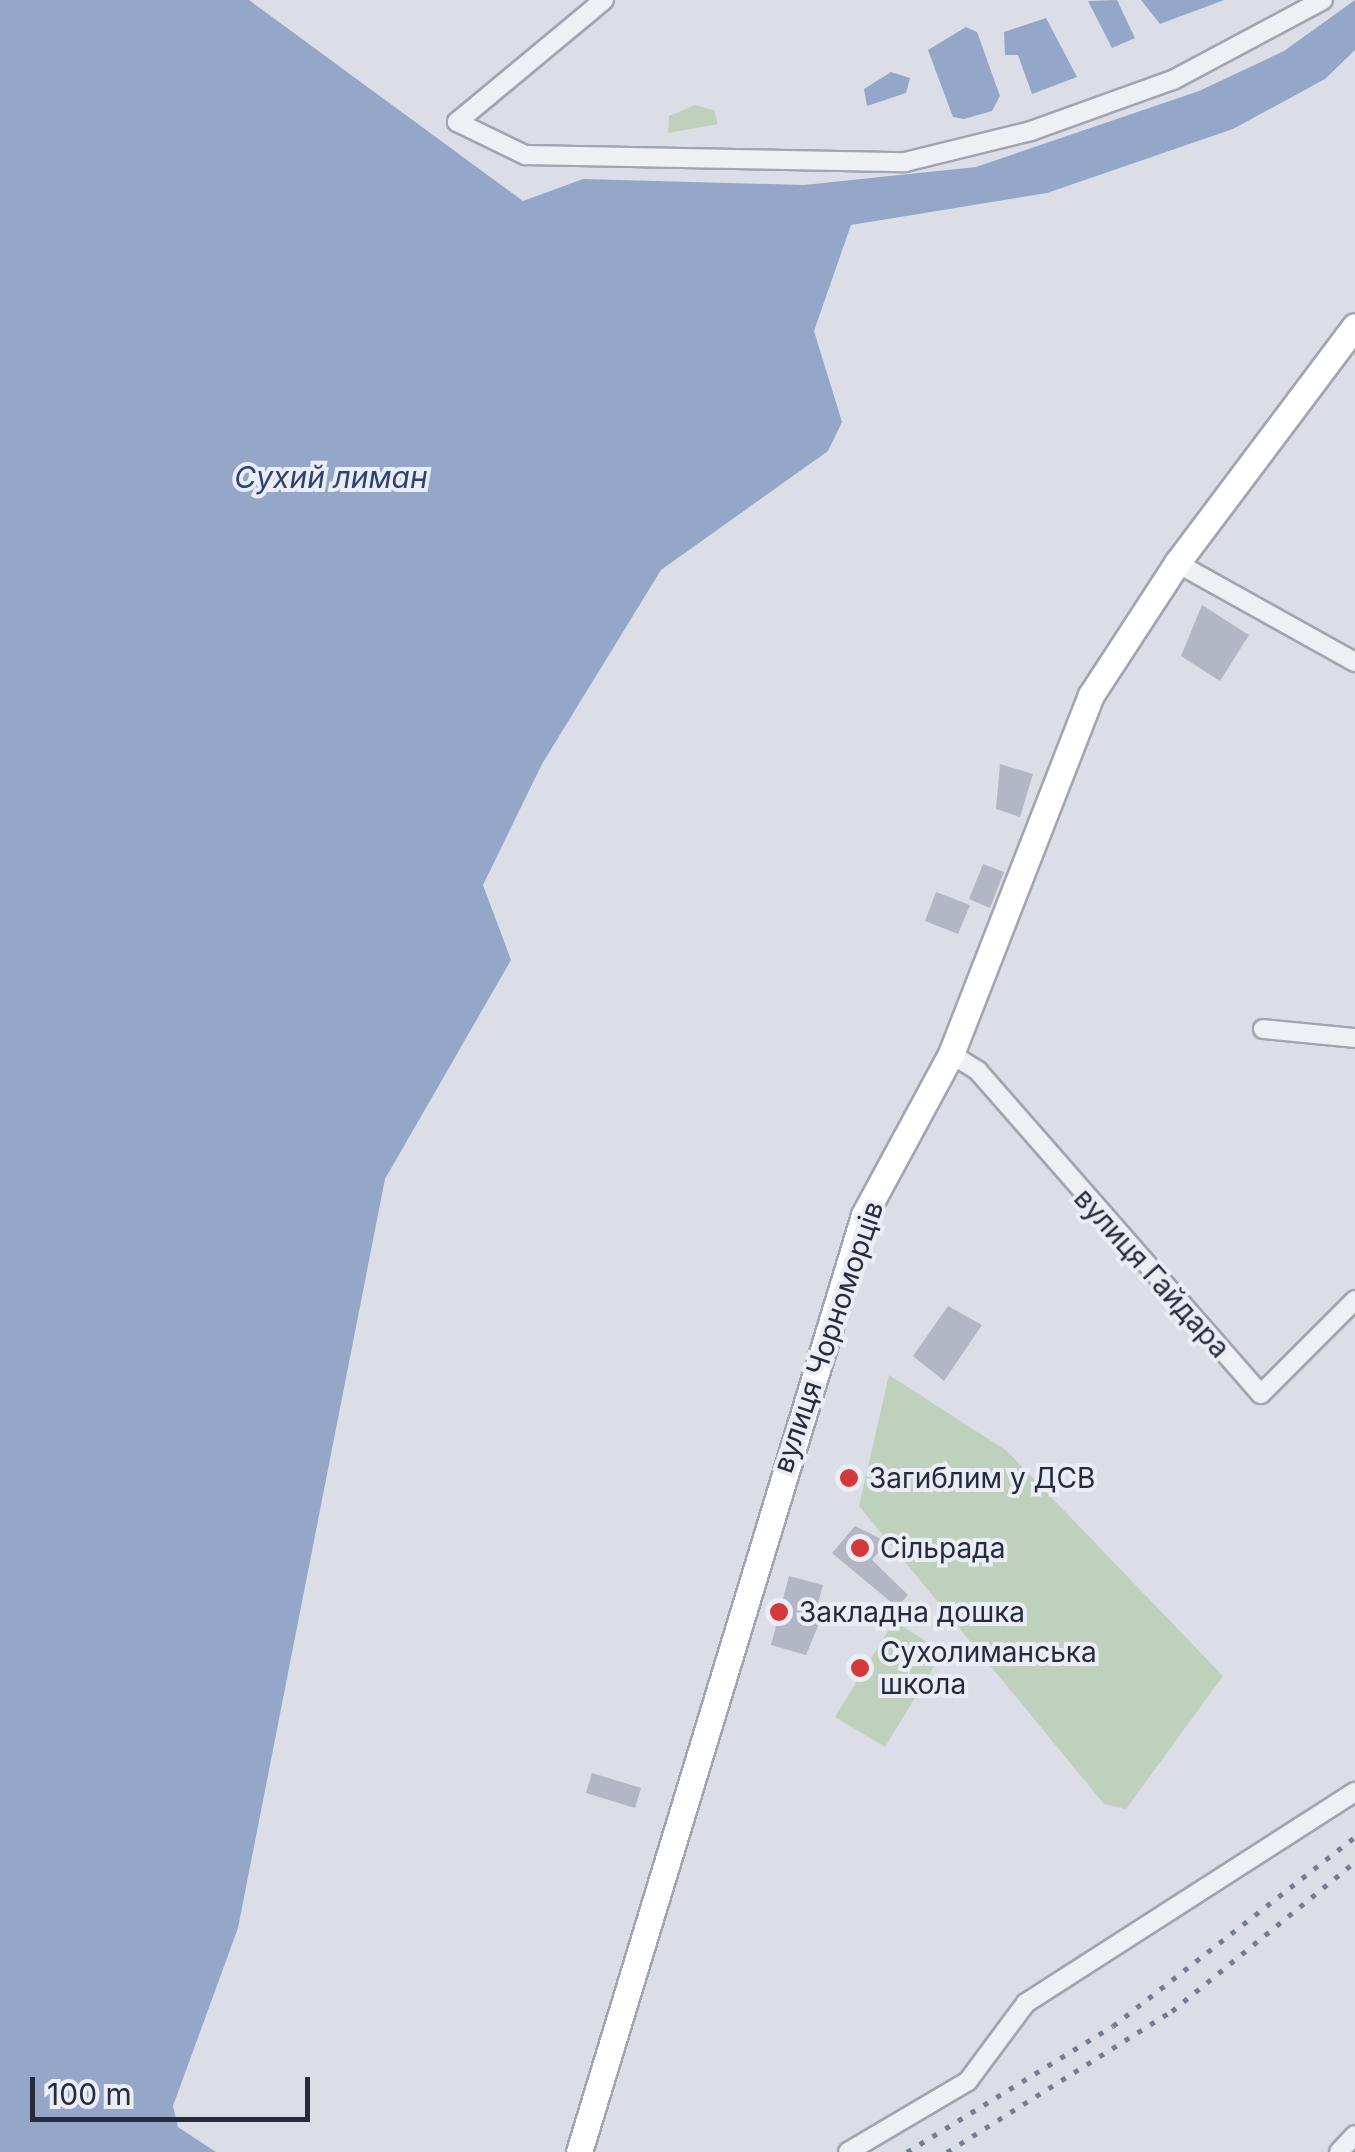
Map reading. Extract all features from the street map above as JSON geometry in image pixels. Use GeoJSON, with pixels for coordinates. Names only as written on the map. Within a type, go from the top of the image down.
{"type":"FeatureCollection","features":[{"type":"Feature","properties":{"kind":"main road","name":"вулиця Чорноморців"},"geometry":{"type":"LineString","coordinates":[[579,2152],[826,1326],[864,1215],[951,1054],[1090,696],[1176,563],[1355,326]]}},
{"type":"Feature","properties":{"kind":"street"},"geometry":{"type":"LineString","coordinates":[[604,0],[457,122],[525,155],[906,162],[1031,131],[1172,80],[1323,0]]}},
{"type":"Feature","properties":{"kind":"street"},"geometry":{"type":"LineString","coordinates":[[1176,563],[1355,662]]}},
{"type":"Feature","properties":{"kind":"street"},"geometry":{"type":"LineString","coordinates":[[1263,1030],[1355,1038]]}},
{"type":"Feature","properties":{"kind":"street","name":"вулиця Гайдара"},"geometry":{"type":"LineString","coordinates":[[951,1054],[978,1071],[1261,1394],[1355,1300]]}},
{"type":"Feature","properties":{"kind":"street"},"geometry":{"type":"LineString","coordinates":[[848,2152],[968,2081],[1026,2003],[1355,1792]]}},
{"type":"Feature","properties":{"kind":"street"},"geometry":{"type":"LineString","coordinates":[[1339,2152],[1355,2136]]}},
{"type":"Feature","properties":{"kind":"green space"},"geometry":{"type":"Polygon","coordinates":[[[695,105],[714,110],[718,124],[668,133],[669,116],[695,105]]]}},
{"type":"Feature","properties":{"kind":"green space"},"geometry":{"type":"Polygon","coordinates":[[[889,1375],[1007,1451],[1223,1676],[1126,1809],[1104,1804],[859,1506],[889,1375]]]}},
{"type":"Feature","properties":{"kind":"green space"},"geometry":{"type":"Polygon","coordinates":[[[894,1621],[943,1652],[885,1747],[835,1717],[894,1621]]]}},
{"type":"Feature","properties":{"kind":"water","name":"Сухий лиман"},"geometry":{"type":"Polygon","coordinates":[[[0,0],[249,0],[523,201],[583,179],[804,185],[976,167],[1199,91],[1284,51],[1355,0],[1355,50],[1325,79],[1233,129],[1047,193],[851,225],[814,331],[842,422],[828,451],[661,570],[542,764],[483,885],[511,960],[385,1179],[238,1928],[173,2106],[178,2127],[216,2152],[0,2152],[0,0]]]}},
{"type":"Feature","properties":{"kind":"water"},"geometry":{"type":"Polygon","coordinates":[[[1117,0],[1135,38],[1112,48],[1088,1],[1117,0]]]}},
{"type":"Feature","properties":{"kind":"water"},"geometry":{"type":"Polygon","coordinates":[[[1141,0],[1224,0],[1160,24],[1141,0]]]}},
{"type":"Feature","properties":{"kind":"water"},"geometry":{"type":"Polygon","coordinates":[[[1046,18],[1077,77],[1032,94],[1018,55],[1005,55],[1004,32],[1046,18]]]}},
{"type":"Feature","properties":{"kind":"water"},"geometry":{"type":"Polygon","coordinates":[[[966,27],[977,32],[1000,96],[992,111],[964,119],[953,117],[928,50],[966,27]]]}},
{"type":"Feature","properties":{"kind":"water"},"geometry":{"type":"Polygon","coordinates":[[[891,72],[910,78],[906,93],[867,106],[864,89],[891,72]]]}},
{"type":"Feature","properties":{"kind":"building"},"geometry":{"type":"Polygon","coordinates":[[[1202,605],[1249,635],[1220,681],[1181,656],[1202,605]]]}},
{"type":"Feature","properties":{"kind":"building"},"geometry":{"type":"Polygon","coordinates":[[[1000,764],[1033,774],[1020,817],[996,809],[1000,764]]]}},
{"type":"Feature","properties":{"kind":"building"},"geometry":{"type":"Polygon","coordinates":[[[983,864],[1004,872],[990,908],[969,899],[983,864]]]}},
{"type":"Feature","properties":{"kind":"building"},"geometry":{"type":"Polygon","coordinates":[[[936,892],[970,905],[958,934],[925,921],[936,892]]]}},
{"type":"Feature","properties":{"kind":"building"},"geometry":{"type":"Polygon","coordinates":[[[948,1306],[982,1325],[944,1381],[913,1356],[948,1306]]]}},
{"type":"Feature","properties":{"kind":"building","name":"Сільрада"},"geometry":{"type":"Polygon","coordinates":[[[855,1526],[887,1542],[872,1560],[908,1595],[897,1607],[832,1553],[855,1526]]]}},
{"type":"Feature","properties":{"kind":"building"},"geometry":{"type":"Polygon","coordinates":[[[789,1576],[823,1585],[817,1607],[825,1609],[806,1655],[771,1645],[789,1576]]]}},
{"type":"Feature","properties":{"kind":"building"},"geometry":{"type":"Polygon","coordinates":[[[592,1773],[641,1788],[635,1808],[586,1793],[592,1773]]]}},
{"type":"Feature","properties":{"kind":"railway"},"geometry":{"type":"LineString","coordinates":[[907,2152],[1113,2026],[1355,1837]]}},
{"type":"Feature","properties":{"kind":"railway"},"geometry":{"type":"LineString","coordinates":[[947,2152],[1172,2011],[1355,1862]]}},
{"type":"Feature","properties":{"kind":"place","name":"Загиблим у ДСВ"},"geometry":{"type":"Point","coordinates":[849,1478]}},
{"type":"Feature","properties":{"kind":"place","name":"Сільрада"},"geometry":{"type":"Point","coordinates":[860,1548]}},
{"type":"Feature","properties":{"kind":"place","name":"Закладна дошка"},"geometry":{"type":"Point","coordinates":[779,1612]}},
{"type":"Feature","properties":{"kind":"place","name":"Сухолиманська школа"},"geometry":{"type":"Point","coordinates":[860,1668]}}]}
